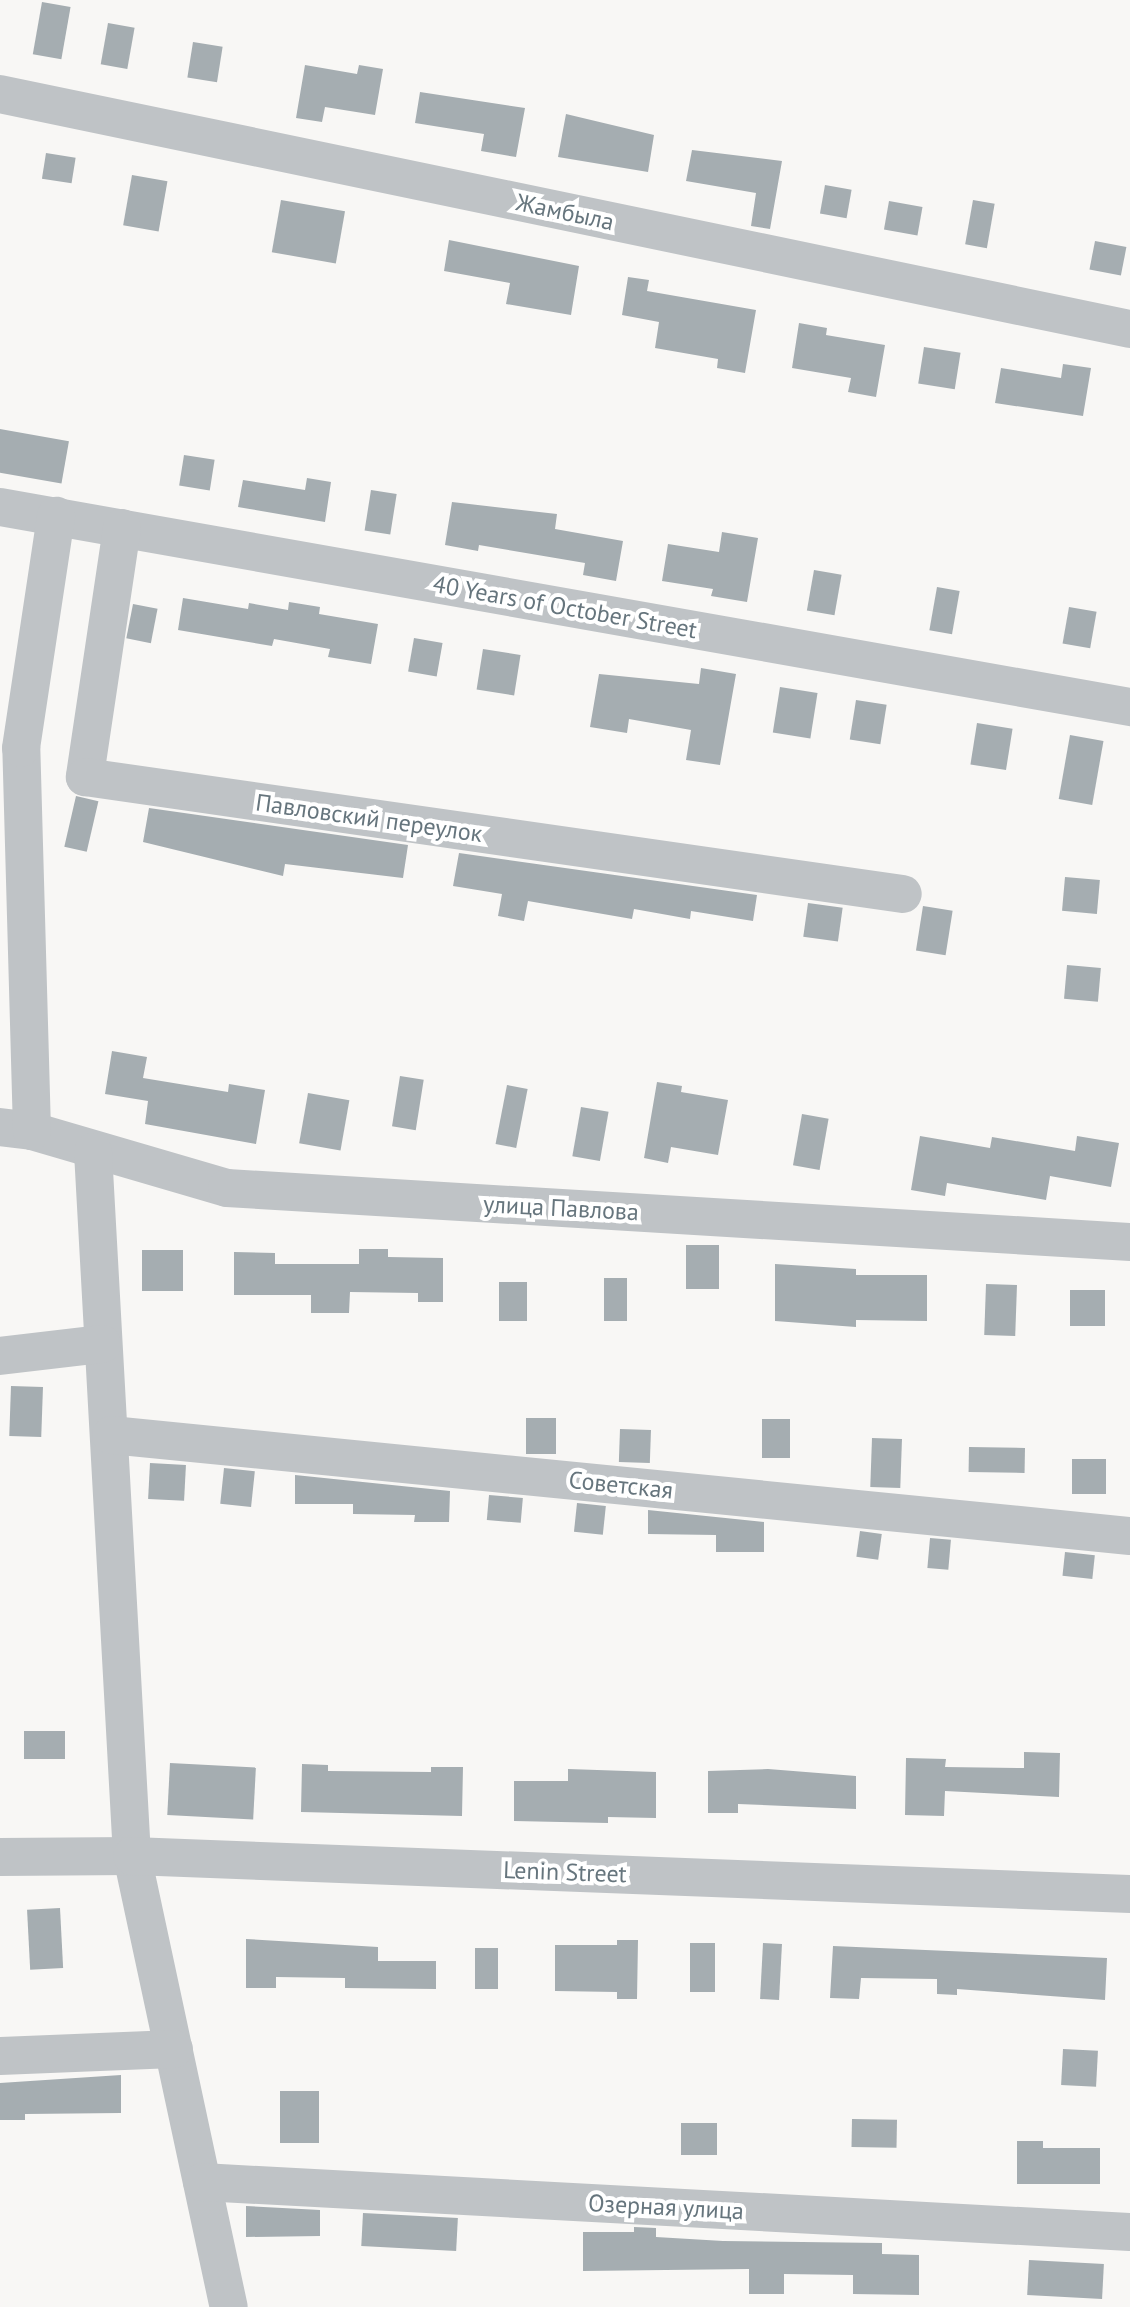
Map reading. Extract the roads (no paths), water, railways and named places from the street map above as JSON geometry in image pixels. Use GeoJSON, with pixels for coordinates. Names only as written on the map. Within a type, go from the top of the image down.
{"type":"FeatureCollection","features":[{"type":"Feature","properties":{"kind":"street","name":"Жамбыла"},"geometry":{"type":"LineString","coordinates":[[0,94],[1130,329]]}},
{"type":"Feature","properties":{"kind":"street","name":"40 Years of October Street"},"geometry":{"type":"LineString","coordinates":[[0,507],[1130,707]]}},
{"type":"Feature","properties":{"kind":"street"},"geometry":{"type":"LineString","coordinates":[[16,1129],[21,748],[56,516]]}},
{"type":"Feature","properties":{"kind":"street","name":"Павловский переулок"},"geometry":{"type":"LineString","coordinates":[[122,528],[85,777],[903,894]]}},
{"type":"Feature","properties":{"kind":"street","name":"улица Павлова"},"geometry":{"type":"LineString","coordinates":[[16,1129],[227,1188],[1130,1242]]}},
{"type":"Feature","properties":{"kind":"street"},"geometry":{"type":"LineString","coordinates":[[93,1152],[132,1856],[229,2307]]}},
{"type":"Feature","properties":{"kind":"street"},"geometry":{"type":"LineString","coordinates":[[0,1356],[102,1344]]}},
{"type":"Feature","properties":{"kind":"street","name":"Советская"},"geometry":{"type":"LineString","coordinates":[[111,1435],[1130,1536]]}},
{"type":"Feature","properties":{"kind":"street","name":"Lenin Street"},"geometry":{"type":"LineString","coordinates":[[0,1857],[132,1856],[1130,1894]]}},
{"type":"Feature","properties":{"kind":"street"},"geometry":{"type":"LineString","coordinates":[[0,2056],[174,2049]]}},
{"type":"Feature","properties":{"kind":"street","name":"Озерная улица"},"geometry":{"type":"LineString","coordinates":[[202,2182],[1130,2232]]}}]}
